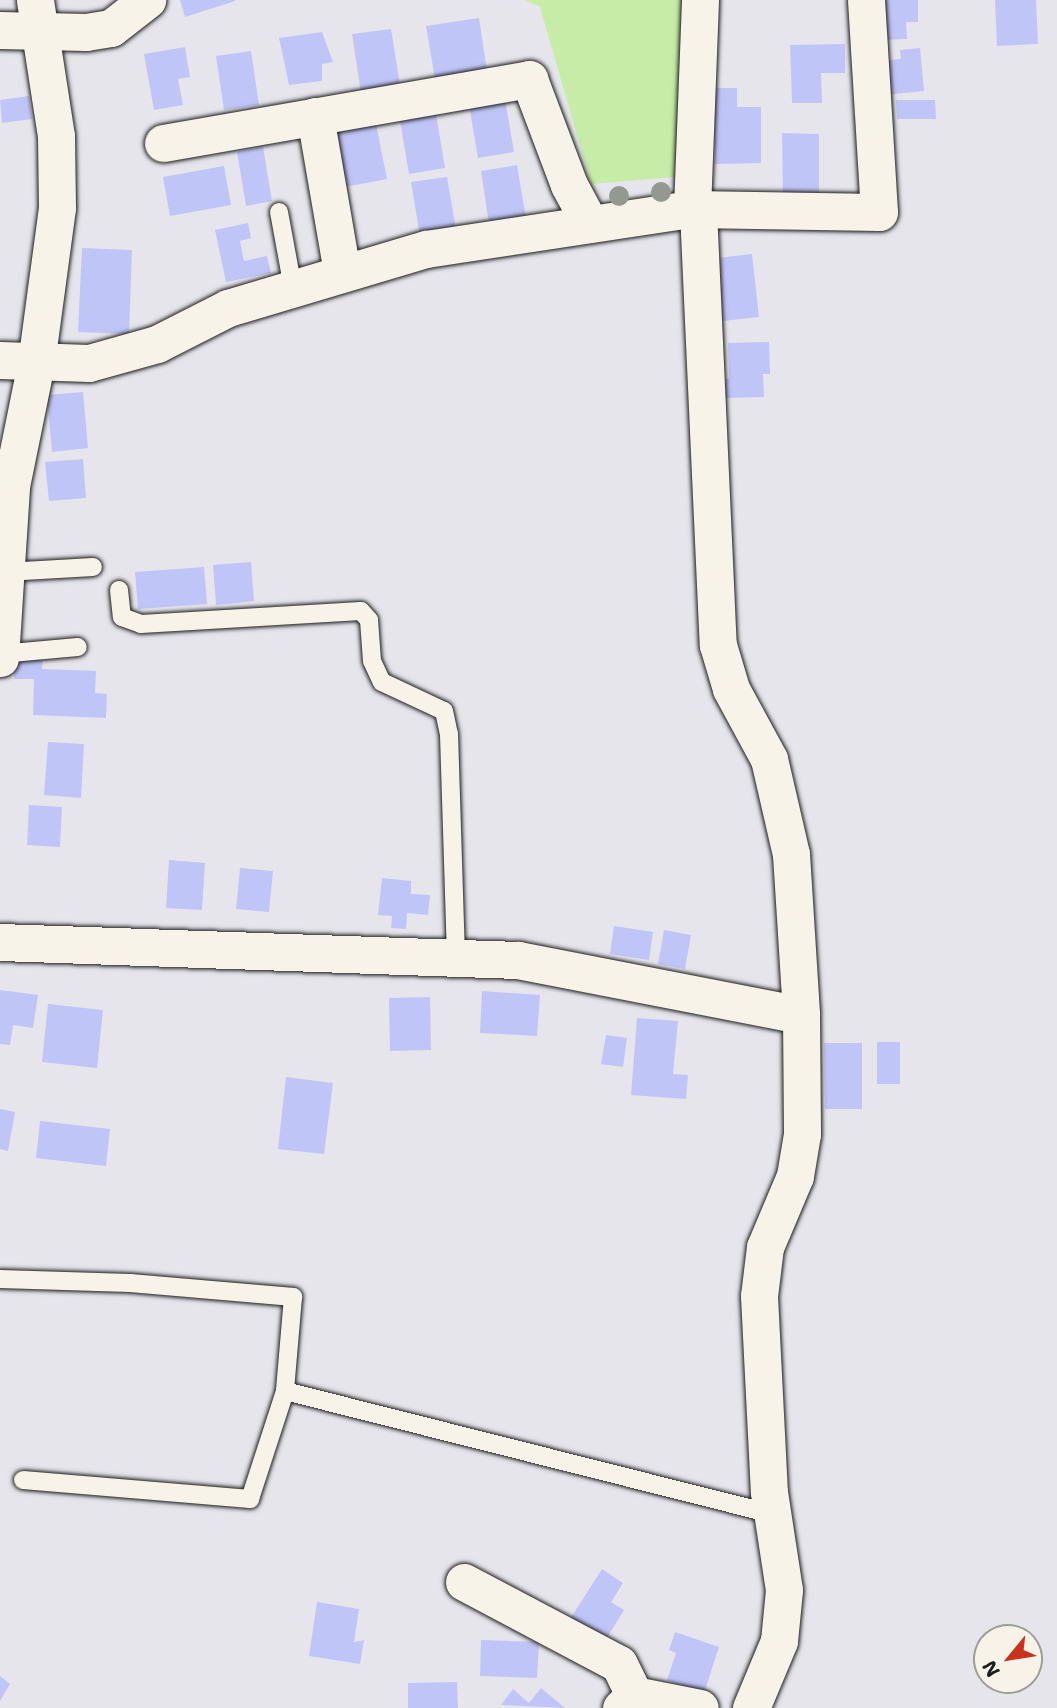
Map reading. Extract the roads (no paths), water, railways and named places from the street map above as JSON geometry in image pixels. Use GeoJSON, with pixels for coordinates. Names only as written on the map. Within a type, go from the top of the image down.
{"type":"FeatureCollection","features":[{"type":"Feature","properties":{"kind":"street"},"geometry":{"type":"LineString","coordinates":[[0,30],[39,15],[86,32],[111,28],[147,0]]}},
{"type":"Feature","properties":{"kind":"street"},"geometry":{"type":"LineString","coordinates":[[700,0],[695,210],[718,645],[732,689],[769,759],[791,855],[801,1015],[802,1134],[795,1176],[765,1247],[759,1296],[772,1514],[784,1590],[779,1640],[751,1708]]}},
{"type":"Feature","properties":{"kind":"street"},"geometry":{"type":"LineString","coordinates":[[0,360],[89,363],[157,344],[228,308],[426,248],[695,210],[879,212],[866,0]]}},
{"type":"Feature","properties":{"kind":"street"},"geometry":{"type":"LineString","coordinates":[[0,656],[11,486],[36,363],[57,208],[56,136],[39,15]]}},
{"type":"Feature","properties":{"kind":"street"},"geometry":{"type":"LineString","coordinates":[[163,143],[528,79],[569,185],[590,224]]}},
{"type":"Feature","properties":{"kind":"street"},"geometry":{"type":"LineString","coordinates":[[314,116],[342,272]]}},
{"type":"Feature","properties":{"kind":"street"},"geometry":{"type":"LineString","coordinates":[[0,942],[518,960],[801,1015]]}},
{"type":"Feature","properties":{"kind":"street"},"geometry":{"type":"LineString","coordinates":[[464,1582],[619,1664],[627,1701],[700,1708]]}},
{"type":"Feature","properties":{"kind":"lane"},"geometry":{"type":"LineString","coordinates":[[279,212],[293,288]]}},
{"type":"Feature","properties":{"kind":"lane"},"geometry":{"type":"LineString","coordinates":[[6,572],[93,567]]}},
{"type":"Feature","properties":{"kind":"lane"},"geometry":{"type":"LineString","coordinates":[[119,590],[122,617],[141,624],[361,611],[369,620],[372,661],[382,682],[444,711],[449,734],[456,958]]}},
{"type":"Feature","properties":{"kind":"lane"},"geometry":{"type":"LineString","coordinates":[[0,656],[78,647]]}},
{"type":"Feature","properties":{"kind":"lane"},"geometry":{"type":"LineString","coordinates":[[0,1279],[130,1283],[293,1297],[285,1391],[250,1499],[23,1480]]}},
{"type":"Feature","properties":{"kind":"lane"},"geometry":{"type":"LineString","coordinates":[[285,1391],[772,1514]]}}]}
